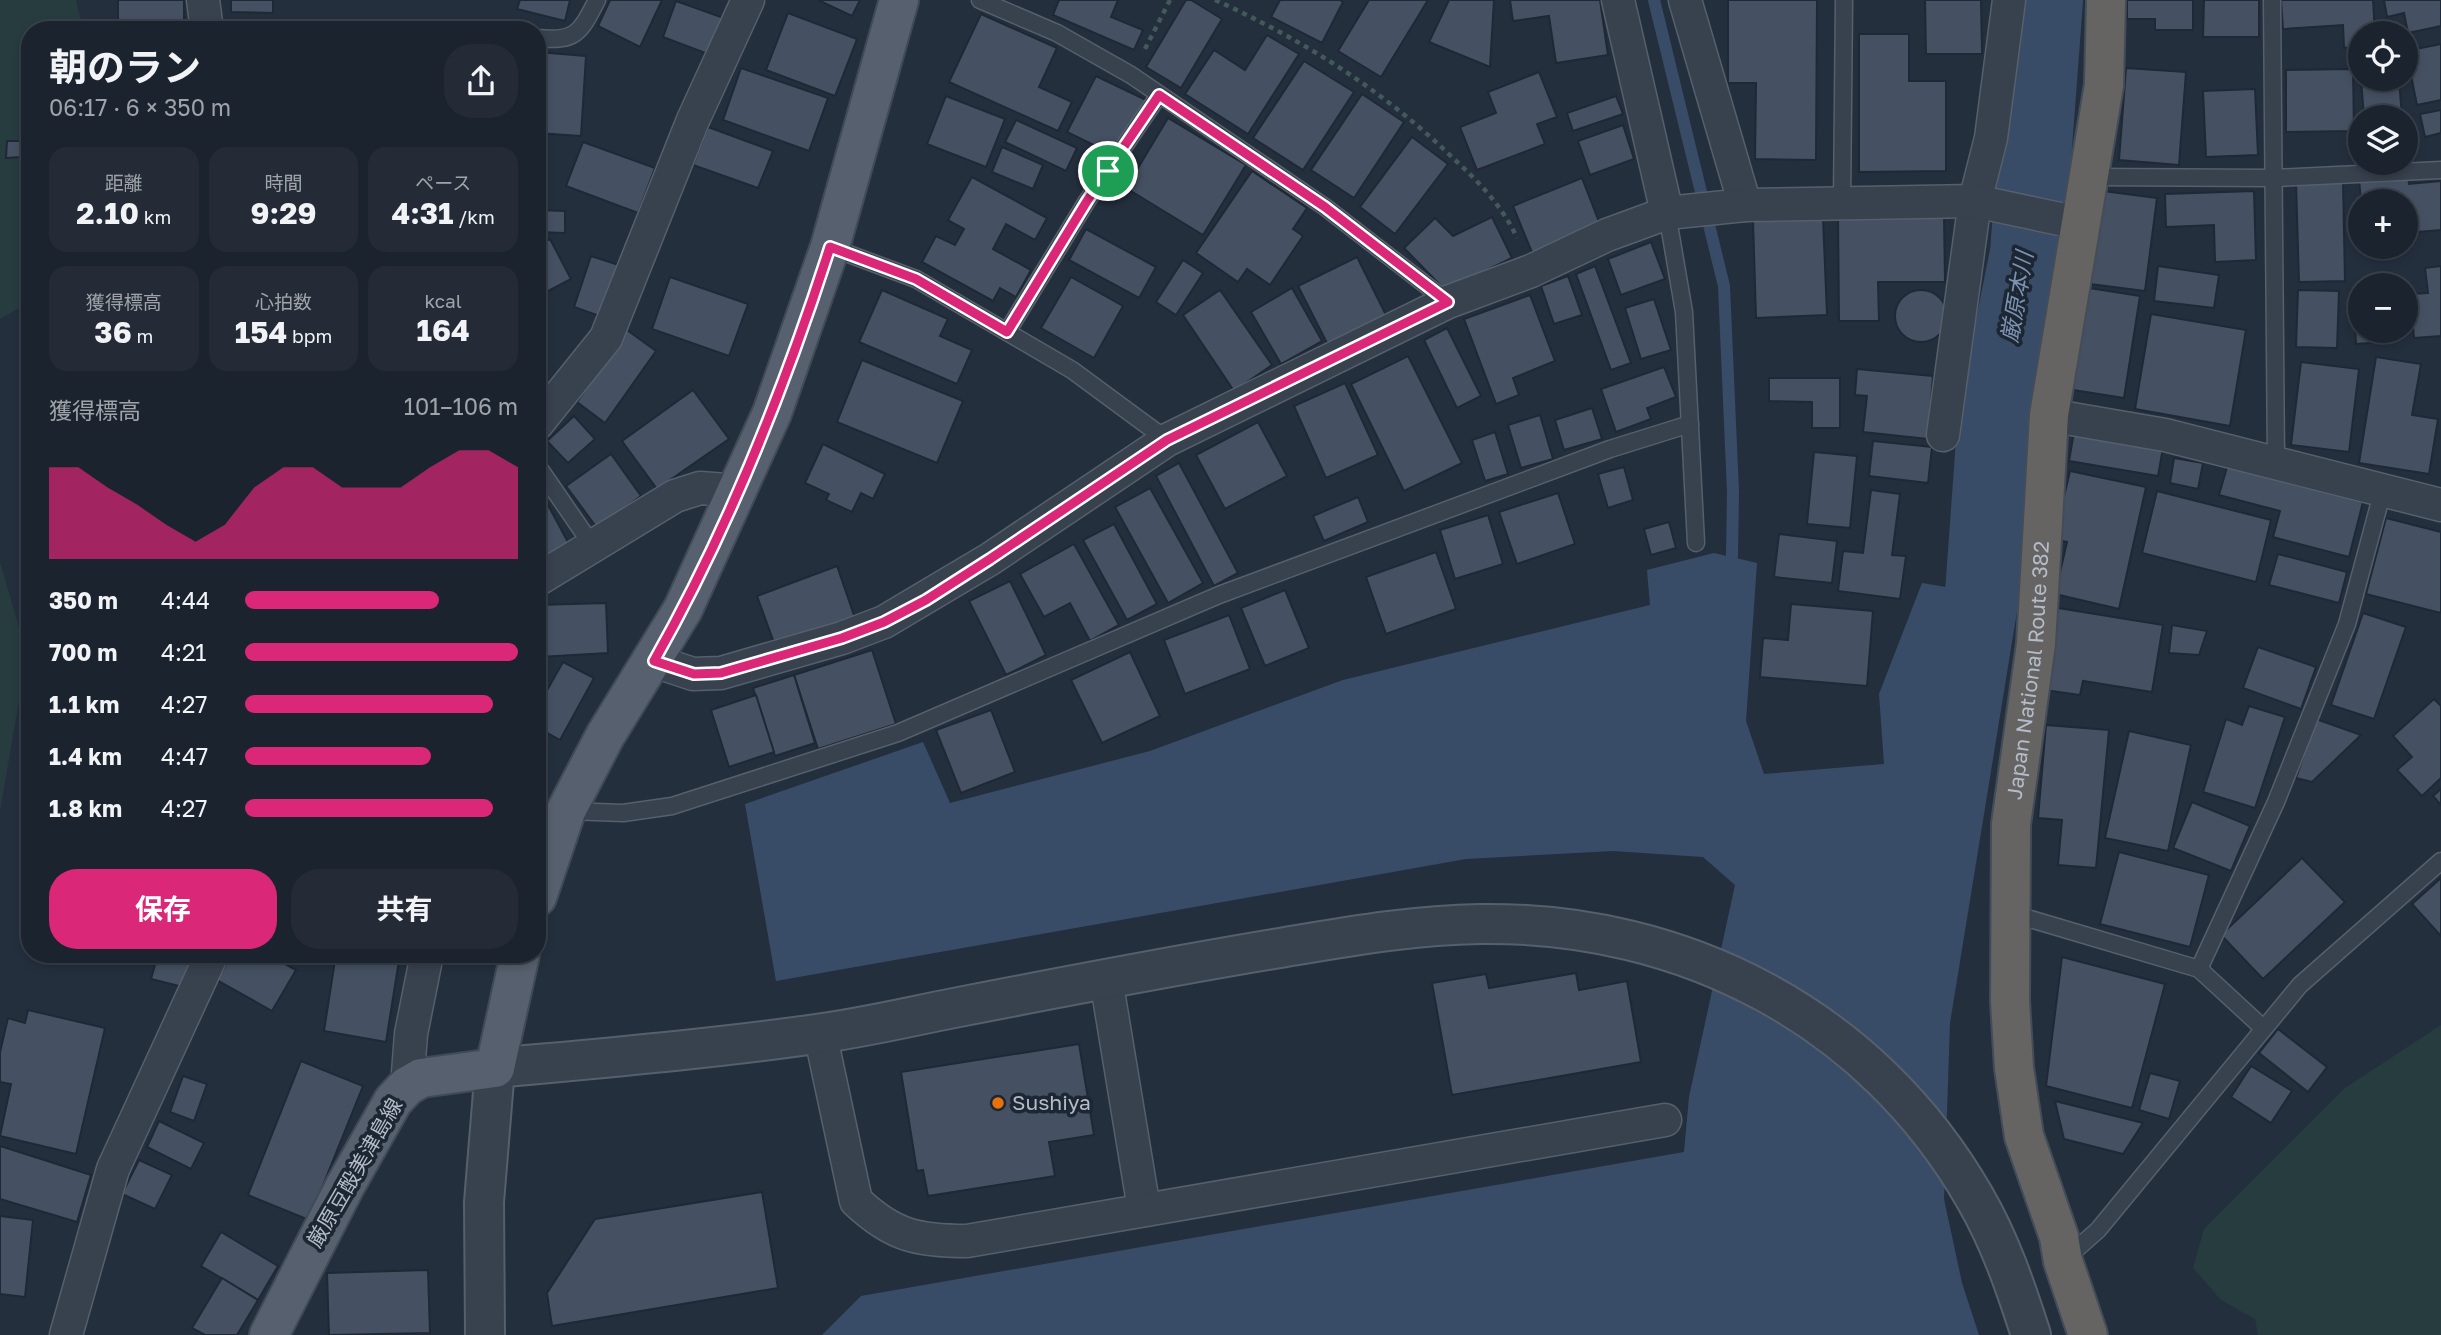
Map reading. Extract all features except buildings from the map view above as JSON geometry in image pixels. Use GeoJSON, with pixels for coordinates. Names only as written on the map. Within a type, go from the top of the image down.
{"type":"FeatureCollection","features":[{"type":"Feature","properties":{"kind":"highway","name":"Japan National Route 382"},"geometry":{"type":"LineString","coordinates":[[2088,1335],[2063,1261],[2059,1237],[2024,1136],[2013,1055],[2011,824],[2036,644],[2049,415],[2071,220],[2088,177],[2104,85],[2106,0]]}},
{"type":"Feature","properties":{"kind":"main road"},"geometry":{"type":"LineString","coordinates":[[546,865],[566,810],[604,736],[654,661],[683,610],[772,413],[830,247],[899,0]]}},
{"type":"Feature","properties":{"kind":"main road"},"geometry":{"type":"LineString","coordinates":[[495,1068],[518,963]]}},
{"type":"Feature","properties":{"kind":"main road","name":"厳原豆酘美津島線"},"geometry":{"type":"LineString","coordinates":[[269,1335],[345,1186],[393,1101],[407,1086],[421,1078],[495,1068]]}},
{"type":"Feature","properties":{"kind":"street"},"geometry":{"type":"LineString","coordinates":[[203,0],[206,21]]}},
{"type":"Feature","properties":{"kind":"street"},"geometry":{"type":"LineString","coordinates":[[546,413],[606,338],[693,120],[748,0]]}},
{"type":"Feature","properties":{"kind":"street"},"geometry":{"type":"LineString","coordinates":[[1618,0],[1677,212]]}},
{"type":"Feature","properties":{"kind":"street"},"geometry":{"type":"LineString","coordinates":[[1685,0],[1736,205]]}},
{"type":"Feature","properties":{"kind":"street"},"geometry":{"type":"LineString","coordinates":[[1943,435],[1985,203],[2010,0]]}},
{"type":"Feature","properties":{"kind":"street"},"geometry":{"type":"LineString","coordinates":[[654,661],[694,674],[721,673],[842,638],[884,622],[926,600],[990,559],[1167,440],[1448,302],[1531,271],[1607,235],[1677,212],[1736,205],[1985,203],[2071,220]]}},
{"type":"Feature","properties":{"kind":"street"},"geometry":{"type":"LineString","coordinates":[[2049,415],[2165,435],[2441,505]]}},
{"type":"Feature","properties":{"kind":"street"},"geometry":{"type":"LineString","coordinates":[[546,574],[675,496],[700,488],[739,491]]}},
{"type":"Feature","properties":{"kind":"street"},"geometry":{"type":"LineString","coordinates":[[485,1335],[484,1202],[495,1068],[820,1034],[1106,979],[1394,929],[1478,924],[1535,925],[1582,931],[1706,962],[1770,994],[1822,1027],[1869,1066],[1912,1110],[1949,1158],[1995,1237],[2031,1335]]}},
{"type":"Feature","properties":{"kind":"street"},"geometry":{"type":"LineString","coordinates":[[66,1335],[113,1169],[208,963]]}},
{"type":"Feature","properties":{"kind":"street"},"geometry":{"type":"LineString","coordinates":[[407,1086],[411,1034],[425,963]]}},
{"type":"Feature","properties":{"kind":"street"},"geometry":{"type":"LineString","coordinates":[[1106,979],[1144,1209]]}},
{"type":"Feature","properties":{"kind":"street"},"geometry":{"type":"LineString","coordinates":[[820,1034],[856,1201],[875,1219],[900,1234],[927,1241],[967,1241],[1665,1120]]}},
{"type":"Feature","properties":{"kind":"lane"},"geometry":{"type":"LineString","coordinates":[[546,39],[561,41],[575,35],[597,0]]}},
{"type":"Feature","properties":{"kind":"lane"},"geometry":{"type":"LineString","coordinates":[[979,0],[1057,33],[1131,75],[1325,207],[1448,302]]}},
{"type":"Feature","properties":{"kind":"lane"},"geometry":{"type":"LineString","coordinates":[[1842,203],[1844,0]]}},
{"type":"Feature","properties":{"kind":"lane"},"geometry":{"type":"LineString","coordinates":[[2272,0],[2276,462]]}},
{"type":"Feature","properties":{"kind":"lane"},"geometry":{"type":"LineString","coordinates":[[1007,332],[1087,201],[1159,95]]}},
{"type":"Feature","properties":{"kind":"lane"},"geometry":{"type":"LineString","coordinates":[[2088,177],[2275,178],[2441,170]]}},
{"type":"Feature","properties":{"kind":"lane"},"geometry":{"type":"LineString","coordinates":[[1677,212],[1696,543]]}},
{"type":"Feature","properties":{"kind":"lane"},"geometry":{"type":"LineString","coordinates":[[830,247],[916,279],[1072,370],[1167,440]]}},
{"type":"Feature","properties":{"kind":"lane"},"geometry":{"type":"LineString","coordinates":[[566,810],[623,813],[672,806],[898,733],[1219,595],[1610,449],[1690,424]]}},
{"type":"Feature","properties":{"kind":"lane"},"geometry":{"type":"LineString","coordinates":[[546,478],[592,545]]}},
{"type":"Feature","properties":{"kind":"lane"},"geometry":{"type":"LineString","coordinates":[[2199,969],[2276,802],[2347,624],[2383,490]]}},
{"type":"Feature","properties":{"kind":"lane"},"geometry":{"type":"LineString","coordinates":[[2063,1261],[2098,1230],[2300,985],[2441,861]]}},
{"type":"Feature","properties":{"kind":"lane"},"geometry":{"type":"LineString","coordinates":[[2010,914],[2199,969],[2263,1028]]}},
{"type":"Feature","properties":{"kind":"path"},"geometry":{"type":"LineString","coordinates":[[1131,75],[1170,0]]}},
{"type":"Feature","properties":{"kind":"path"},"geometry":{"type":"LineString","coordinates":[[1215,0],[1276,28],[1367,85],[1432,137],[1472,175],[1508,218],[1531,271]]}},
{"type":"Feature","properties":{"kind":"green space"},"geometry":{"type":"Polygon","coordinates":[[[0,0],[76,0],[81,21],[21,21],[21,307],[0,319],[0,0]]]}},
{"type":"Feature","properties":{"kind":"green space"},"geometry":{"type":"Polygon","coordinates":[[[0,562],[21,634],[21,690],[0,811],[0,562]]]}},
{"type":"Feature","properties":{"kind":"green space"},"geometry":{"type":"Polygon","coordinates":[[[2441,1025],[2441,1335],[2258,1335],[2255,1319],[2221,1300],[2193,1268],[2204,1229],[2345,1088],[2441,1025]]]}},
{"type":"Feature","properties":{"kind":"water"},"geometry":{"type":"Polygon","coordinates":[[[1714,553],[1757,563],[1746,721],[1764,774],[1884,764],[1879,694],[1922,583],[2019,599],[1950,1023],[1944,1199],[1962,1283],[1979,1335],[822,1335],[861,1296],[1684,1152],[1689,1097],[1735,885],[1703,857],[1613,851],[1466,859],[776,981],[745,804],[923,742],[950,803],[1150,751],[1343,680],[1650,605],[1647,570],[1714,553]]]}},
{"type":"Feature","properties":{"kind":"waterway"},"geometry":{"type":"LineString","coordinates":[[1654,0],[1724,286],[1733,492],[1732,556]]}},
{"type":"Feature","properties":{"kind":"waterway","name":"厳原本川"},"geometry":{"type":"LineString","coordinates":[[1982,593],[1995,414],[2027,253],[2046,0]]}},
{"type":"Feature","properties":{"kind":"place","name":"Sushiya"},"geometry":{"type":"Point","coordinates":[998,1103]}},
{"type":"Feature","properties":{"kind":"route"},"geometry":{"type":"LineString","coordinates":[[1159,95],[1325,207],[1448,302],[1167,440],[990,559],[926,600],[884,622],[842,638],[721,673],[694,674],[654,661],[683,610],[739,491],[772,413],[830,247],[916,279],[1007,332],[1108,171],[1159,95]]}}]}
